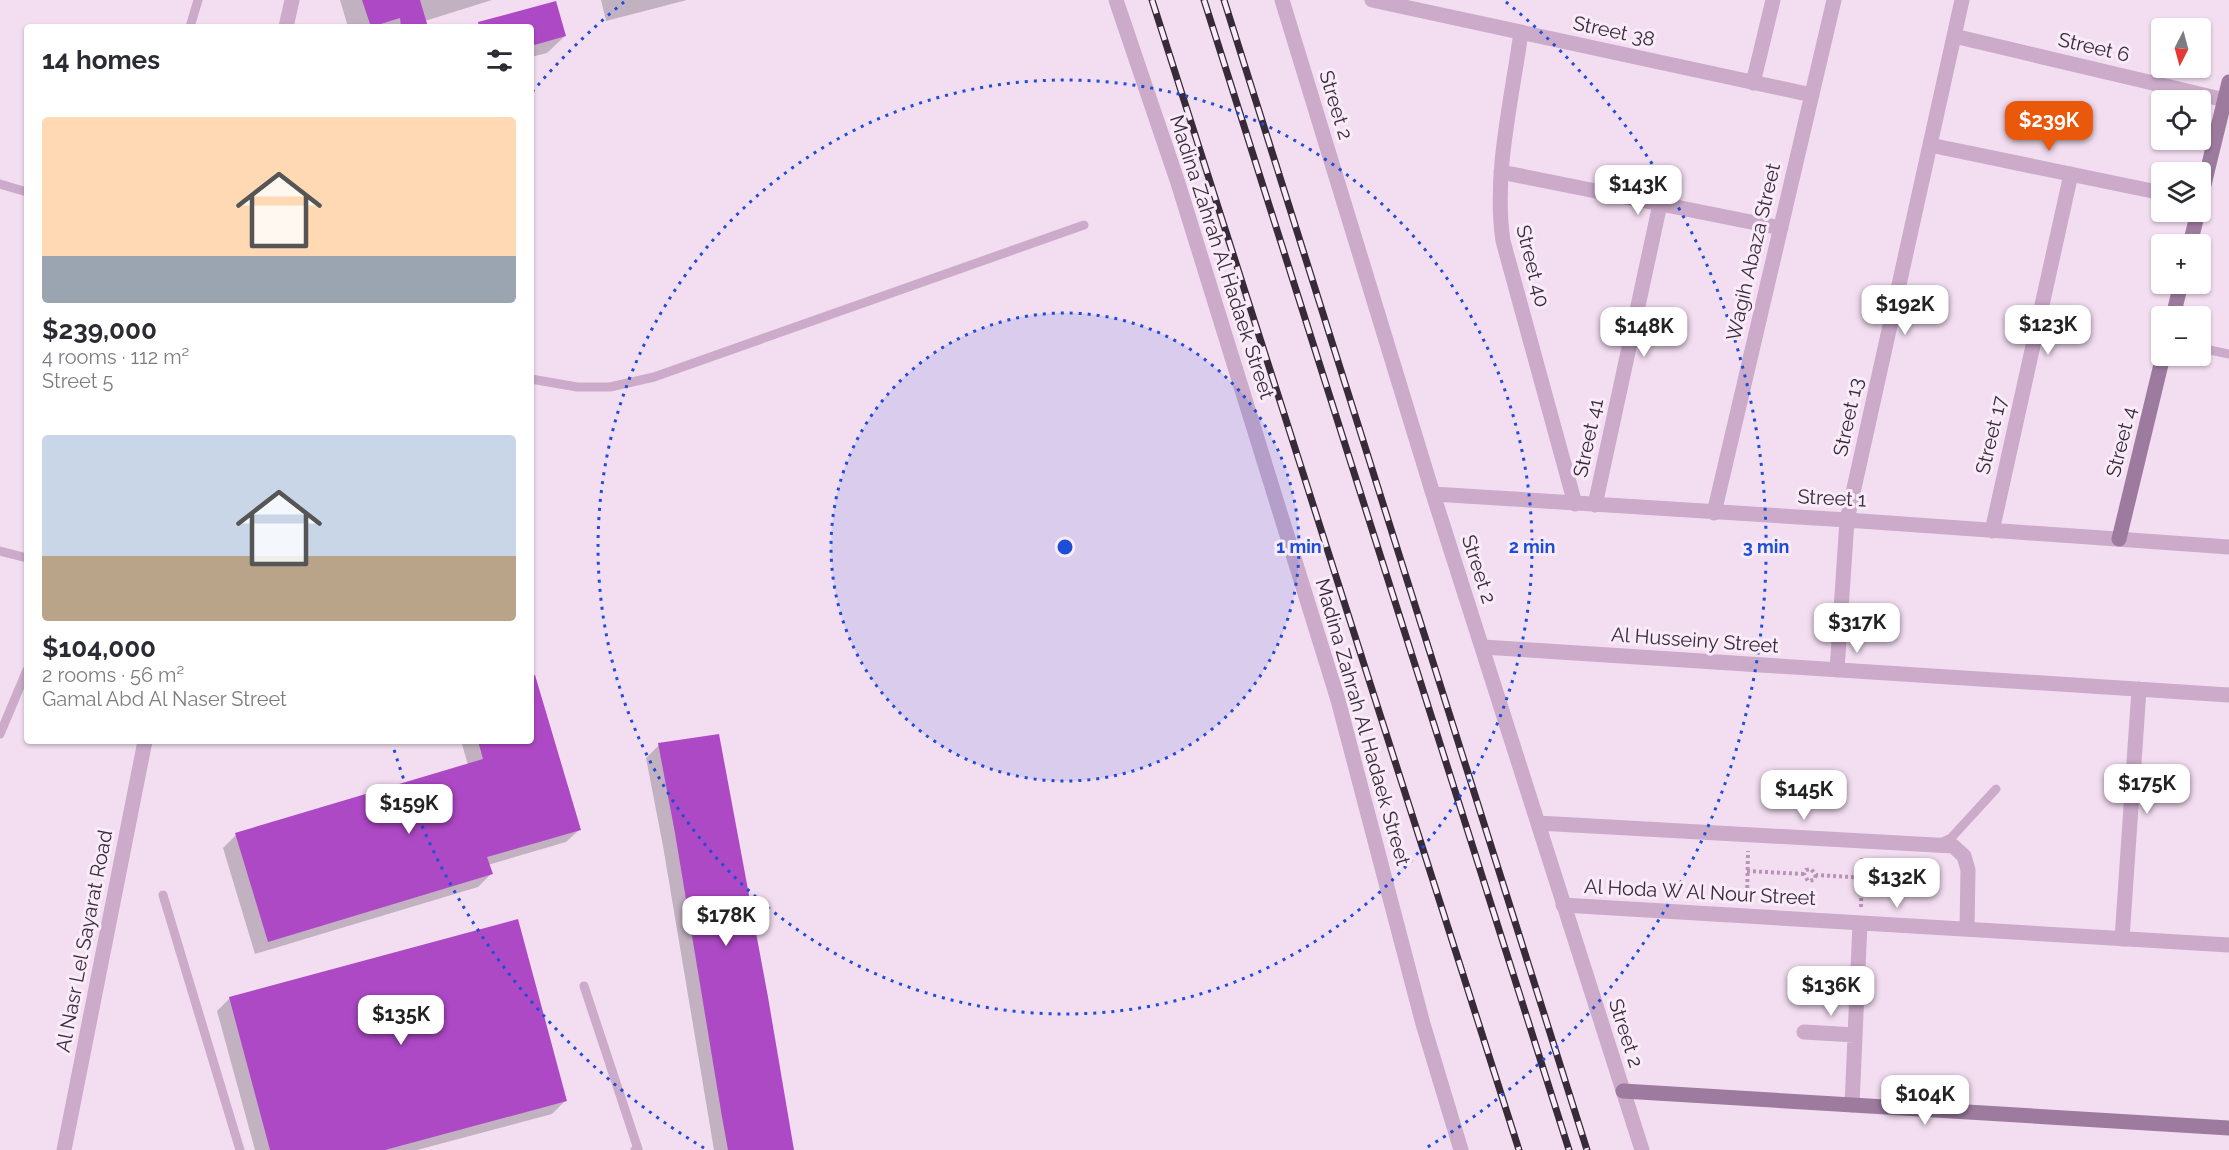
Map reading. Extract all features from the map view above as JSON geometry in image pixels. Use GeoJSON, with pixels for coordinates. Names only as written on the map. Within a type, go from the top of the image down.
{"type":"FeatureCollection","features":[{"type":"Feature","properties":{"kind":"street"},"geometry":{"type":"LineString","coordinates":[[287,24],[292,0]]}},
{"type":"Feature","properties":{"kind":"street","name":"Madina Zahrah Al Hadaek Street"},"geometry":{"type":"LineString","coordinates":[[1116,0],[1181,194],[1338,700],[1423,1024],[1461,1150]]}},
{"type":"Feature","properties":{"kind":"street","name":"Street 2"},"geometry":{"type":"LineString","coordinates":[[1282,0],[1433,494],[1642,1150]]}},
{"type":"Feature","properties":{"kind":"street","name":"Street 38"},"geometry":{"type":"LineString","coordinates":[[1372,0],[1414,4],[1521,32],[1812,95]]}},
{"type":"Feature","properties":{"kind":"street"},"geometry":{"type":"LineString","coordinates":[[1753,82],[1773,0]]}},
{"type":"Feature","properties":{"kind":"street","name":"Wagih Abaza Street"},"geometry":{"type":"LineString","coordinates":[[1714,513],[1834,0]]}},
{"type":"Feature","properties":{"kind":"street","name":"Street 13"},"geometry":{"type":"LineString","coordinates":[[1837,670],[1847,520],[1962,0]]}},
{"type":"Feature","properties":{"kind":"street","name":"Street 40"},"geometry":{"type":"LineString","coordinates":[[1521,32],[1501,172],[1499,200],[1503,241],[1575,504]]}},
{"type":"Feature","properties":{"kind":"street","name":"Street 6"},"geometry":{"type":"LineString","coordinates":[[1954,36],[2225,99]]}},
{"type":"Feature","properties":{"kind":"street"},"geometry":{"type":"LineString","coordinates":[[2210,162],[2229,82]]}},
{"type":"Feature","properties":{"kind":"street"},"geometry":{"type":"LineString","coordinates":[[1930,145],[2151,191]]}},
{"type":"Feature","properties":{"kind":"street"},"geometry":{"type":"LineString","coordinates":[[1501,172],[1781,228]]}},
{"type":"Feature","properties":{"kind":"street","name":"Street 17"},"geometry":{"type":"LineString","coordinates":[[1992,531],[2072,174]]}},
{"type":"Feature","properties":{"kind":"street","name":"Street 41"},"geometry":{"type":"LineString","coordinates":[[1595,505],[1660,204]]}},
{"type":"Feature","properties":{"kind":"street","name":"Street 4"},"geometry":{"type":"LineString","coordinates":[[2119,539],[2161,366]]}},
{"type":"Feature","properties":{"kind":"street","name":"Street 1"},"geometry":{"type":"LineString","coordinates":[[1433,494],[2229,547]]}},
{"type":"Feature","properties":{"kind":"street","name":"Al Husseiny Street"},"geometry":{"type":"LineString","coordinates":[[1483,647],[2229,695]]}},
{"type":"Feature","properties":{"kind":"street"},"geometry":{"type":"LineString","coordinates":[[2122,939],[2139,689]]}},
{"type":"Feature","properties":{"kind":"street","name":"Al Nasr Lel Sayarat Road"},"geometry":{"type":"LineString","coordinates":[[64,1150],[144,744]]}},
{"type":"Feature","properties":{"kind":"street"},"geometry":{"type":"LineString","coordinates":[[1539,823],[1953,846],[1964,856],[1968,870],[1967,930]]}},
{"type":"Feature","properties":{"kind":"street","name":"Al Hoda W Al Nour Street"},"geometry":{"type":"LineString","coordinates":[[1563,905],[2229,945]]}},
{"type":"Feature","properties":{"kind":"street"},"geometry":{"type":"LineString","coordinates":[[1852,1105],[1860,923]]}},
{"type":"Feature","properties":{"kind":"street"},"geometry":{"type":"LineString","coordinates":[[1804,1032],[1855,1035]]}},
{"type":"Feature","properties":{"kind":"street"},"geometry":{"type":"LineString","coordinates":[[1623,1091],[2229,1128]]}},
{"type":"Feature","properties":{"kind":"lane"},"geometry":{"type":"LineString","coordinates":[[191,24],[198,0]]}},
{"type":"Feature","properties":{"kind":"lane"},"geometry":{"type":"LineString","coordinates":[[0,184],[24,191]]}},
{"type":"Feature","properties":{"kind":"lane"},"geometry":{"type":"LineString","coordinates":[[534,380],[577,387],[610,387],[654,377],[1084,225]]}},
{"type":"Feature","properties":{"kind":"lane"},"geometry":{"type":"LineString","coordinates":[[2211,350],[2229,354]]}},
{"type":"Feature","properties":{"kind":"lane"},"geometry":{"type":"LineString","coordinates":[[0,551],[24,557]]}},
{"type":"Feature","properties":{"kind":"lane"},"geometry":{"type":"LineString","coordinates":[[0,734],[24,677]]}},
{"type":"Feature","properties":{"kind":"lane"},"geometry":{"type":"LineString","coordinates":[[1938,844],[1952,838],[1996,789]]}},
{"type":"Feature","properties":{"kind":"lane"},"geometry":{"type":"LineString","coordinates":[[163,896],[240,1150]]}},
{"type":"Feature","properties":{"kind":"lane"},"geometry":{"type":"LineString","coordinates":[[584,986],[637,1150]]}},
{"type":"Feature","properties":{"kind":"path"},"geometry":{"type":"LineString","coordinates":[[1746,916],[1748,834]]}},
{"type":"Feature","properties":{"kind":"path"},"geometry":{"type":"LineString","coordinates":[[1860,923],[1863,840]]}},
{"type":"Feature","properties":{"kind":"path"},"geometry":{"type":"LineString","coordinates":[[1747,871],[1803,874],[1806,870],[1811,869],[1816,875],[1937,882]]}},
{"type":"Feature","properties":{"kind":"path"},"geometry":{"type":"LineString","coordinates":[[1803,874],[1808,881],[1814,880],[1816,875]]}},
{"type":"Feature","properties":{"kind":"building"},"geometry":{"type":"Polygon","coordinates":[[[362,0],[420,0],[427,24],[401,24],[400,18],[381,24],[370,24],[362,0]]]}},
{"type":"Feature","properties":{"kind":"building"},"geometry":{"type":"Polygon","coordinates":[[[556,1],[566,36],[534,45],[534,24],[478,24],[478,22],[556,1]]]}},
{"type":"Feature","properties":{"kind":"building"},"geometry":{"type":"Polygon","coordinates":[[[534,675],[581,830],[487,857],[493,874],[268,942],[235,833],[483,759],[479,744],[534,744],[534,675]]]}},
{"type":"Feature","properties":{"kind":"building"},"geometry":{"type":"Polygon","coordinates":[[[719,734],[794,1150],[728,1150],[722,1117],[658,743],[719,734]]]}},
{"type":"Feature","properties":{"kind":"building"},"geometry":{"type":"Polygon","coordinates":[[[518,919],[567,1101],[385,1150],[270,1150],[229,997],[518,919]]]}},
{"type":"Feature","properties":{"kind":"railway"},"geometry":{"type":"LineString","coordinates":[[1152,0],[1519,1150]]}},
{"type":"Feature","properties":{"kind":"railway"},"geometry":{"type":"LineString","coordinates":[[1204,0],[1569,1150]]}},
{"type":"Feature","properties":{"kind":"railway"},"geometry":{"type":"LineString","coordinates":[[1224,0],[1587,1150]]}}]}
